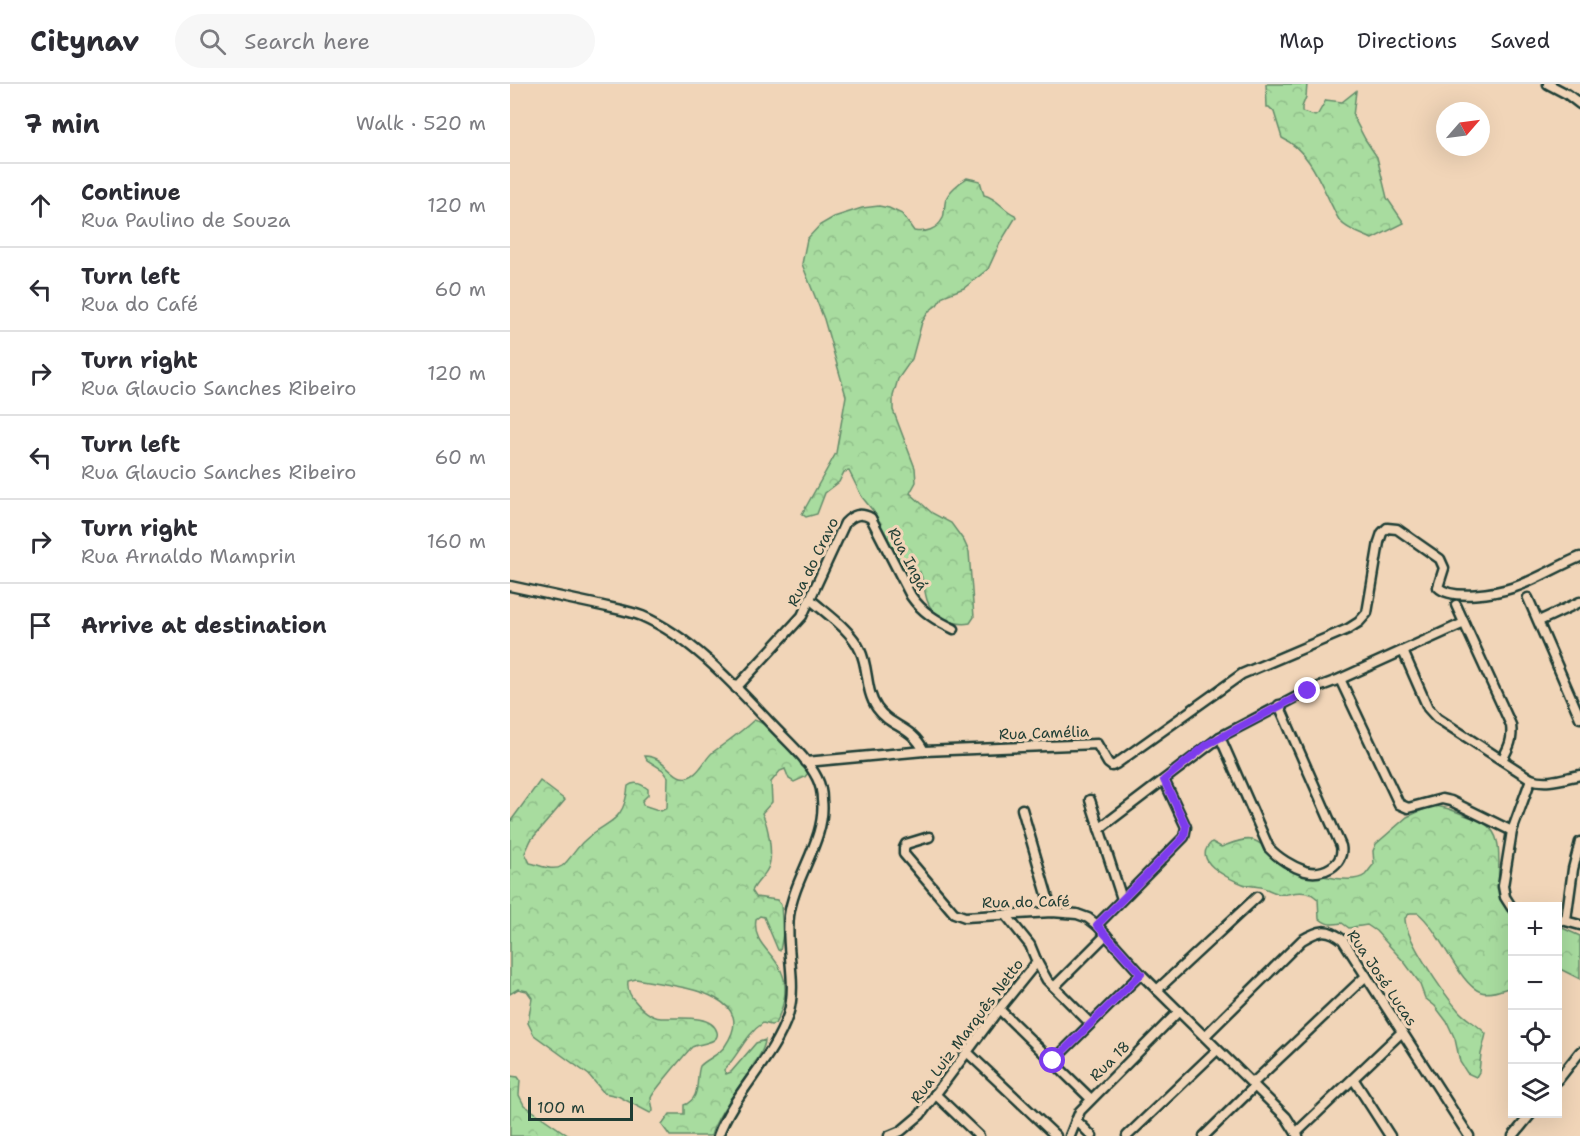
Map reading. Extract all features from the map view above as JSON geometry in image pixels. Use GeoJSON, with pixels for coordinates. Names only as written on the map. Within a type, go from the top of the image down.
{"type":"FeatureCollection","features":[{"type":"Feature","properties":{"kind":"street"},"geometry":{"type":"LineString","coordinates":[[1548,84],[1580,104]]}},
{"type":"Feature","properties":{"kind":"street","name":"Rua do Cravo"},"geometry":{"type":"LineString","coordinates":[[736,687],[802,616],[845,524],[859,514],[871,518]]}},
{"type":"Feature","properties":{"kind":"street","name":"Rua Ingá"},"geometry":{"type":"LineString","coordinates":[[871,518],[910,596],[917,605],[954,629]]}},
{"type":"Feature","properties":{"kind":"street","name":"Rua Camélia"},"geometry":{"type":"LineString","coordinates":[[807,762],[924,752],[1097,744],[1112,766],[1242,674],[1348,629],[1359,622],[1366,613],[1378,542],[1387,528],[1397,529],[1440,560],[1444,568],[1438,587],[1445,593],[1466,595],[1490,593],[1515,587],[1580,557]]}},
{"type":"Feature","properties":{"kind":"street"},"geometry":{"type":"LineString","coordinates":[[510,586],[644,617],[677,637],[736,687],[807,762],[817,779],[822,798],[823,817],[799,880],[789,918],[792,992],[789,1013],[780,1035],[732,1106],[718,1136]]}},
{"type":"Feature","properties":{"kind":"street"},"geometry":{"type":"LineString","coordinates":[[1528,598],[1580,718]]}},
{"type":"Feature","properties":{"kind":"street"},"geometry":{"type":"LineString","coordinates":[[811,600],[853,638],[866,667],[870,694],[878,710],[882,715],[914,735],[924,752]]}},
{"type":"Feature","properties":{"kind":"street"},"geometry":{"type":"LineString","coordinates":[[1539,621],[1580,602]]}},
{"type":"Feature","properties":{"kind":"street"},"geometry":{"type":"LineString","coordinates":[[1456,605],[1511,725],[1513,736],[1502,760]]}},
{"type":"Feature","properties":{"kind":"street"},"geometry":{"type":"LineString","coordinates":[[1099,830],[1220,737],[1279,705],[1464,623]]}},
{"type":"Feature","properties":{"kind":"street"},"geometry":{"type":"LineString","coordinates":[[1403,651],[1432,713],[1538,782],[1580,775]]}},
{"type":"Feature","properties":{"kind":"street"},"geometry":{"type":"LineString","coordinates":[[1340,679],[1399,804],[1408,808],[1434,800],[1450,801],[1512,831]]}},
{"type":"Feature","properties":{"kind":"street"},"geometry":{"type":"LineString","coordinates":[[1220,737],[1269,848],[1283,859],[1306,871],[1319,871],[1332,867],[1343,854],[1341,846],[1279,705]]}},
{"type":"Feature","properties":{"kind":"street"},"geometry":{"type":"LineString","coordinates":[[1508,902],[1503,886],[1512,831],[1531,779]]}},
{"type":"Feature","properties":{"kind":"street"},"geometry":{"type":"LineString","coordinates":[[1097,925],[1181,841],[1186,832],[1186,826],[1164,780]]}},
{"type":"Feature","properties":{"kind":"street"},"geometry":{"type":"LineString","coordinates":[[1090,800],[1122,899]]}},
{"type":"Feature","properties":{"kind":"street"},"geometry":{"type":"LineString","coordinates":[[1022,809],[1052,912]]}},
{"type":"Feature","properties":{"kind":"street","name":"Rua do Café"},"geometry":{"type":"LineString","coordinates":[[929,837],[906,844],[903,848],[904,854],[954,913],[965,917],[1052,912],[1077,914],[1088,918],[1286,1118],[1297,1134]]}},
{"type":"Feature","properties":{"kind":"street"},"geometry":{"type":"LineString","coordinates":[[1580,842],[1562,919],[1580,925]]}},
{"type":"Feature","properties":{"kind":"street"},"geometry":{"type":"LineString","coordinates":[[1157,990],[1257,897]]}},
{"type":"Feature","properties":{"kind":"street"},"geometry":{"type":"LineString","coordinates":[[1006,915],[1030,945],[1047,980],[1090,1023]]}},
{"type":"Feature","properties":{"kind":"street","name":"Rua José Lucas"},"geometry":{"type":"LineString","coordinates":[[1205,1036],[1302,940],[1314,933],[1326,930],[1343,940],[1467,1136]]}},
{"type":"Feature","properties":{"kind":"street"},"geometry":{"type":"LineString","coordinates":[[1054,987],[1106,935]]}},
{"type":"Feature","properties":{"kind":"street","name":"Rua Luiz Marquês Netto"},"geometry":{"type":"LineString","coordinates":[[889,1136],[912,1124],[1037,962]]}},
{"type":"Feature","properties":{"kind":"street"},"geometry":{"type":"LineString","coordinates":[[1053,1061],[1141,974]]}},
{"type":"Feature","properties":{"kind":"street"},"geometry":{"type":"LineString","coordinates":[[1204,1136],[1366,976]]}},
{"type":"Feature","properties":{"kind":"street"},"geometry":{"type":"LineString","coordinates":[[999,1009],[1091,1100]]}},
{"type":"Feature","properties":{"kind":"street","name":"Rua 18"},"geometry":{"type":"LineString","coordinates":[[1070,1136],[1080,1111],[1179,1011]]}},
{"type":"Feature","properties":{"kind":"street"},"geometry":{"type":"LineString","coordinates":[[1297,1134],[1402,1032]]}},
{"type":"Feature","properties":{"kind":"street"},"geometry":{"type":"LineString","coordinates":[[1128,1136],[1217,1050]]}},
{"type":"Feature","properties":{"kind":"street"},"geometry":{"type":"LineString","coordinates":[[967,1052],[1056,1136]]}},
{"type":"Feature","properties":{"kind":"street"},"geometry":{"type":"LineString","coordinates":[[1562,1074],[1580,1052]]}},
{"type":"Feature","properties":{"kind":"street"},"geometry":{"type":"LineString","coordinates":[[1354,1080],[1390,1136]]}},
{"type":"Feature","properties":{"kind":"street"},"geometry":{"type":"LineString","coordinates":[[935,1094],[979,1136]]}},
{"type":"Feature","properties":{"kind":"street"},"geometry":{"type":"LineString","coordinates":[[1513,1136],[1527,1118]]}},
{"type":"Feature","properties":{"kind":"street"},"geometry":{"type":"LineString","coordinates":[[1076,1120],[1092,1136]]}},
{"type":"Feature","properties":{"kind":"green space"},"geometry":{"type":"Polygon","coordinates":[[[1266,84],[1307,84],[1302,112],[1315,116],[1326,100],[1342,102],[1356,91],[1353,116],[1377,157],[1387,198],[1404,223],[1372,239],[1343,224],[1337,217],[1317,175],[1306,158],[1291,143],[1282,138],[1274,112],[1267,107],[1266,84]]]}},
{"type":"Feature","properties":{"kind":"green space"},"geometry":{"type":"Polygon","coordinates":[[[967,178],[980,181],[984,195],[993,199],[1016,217],[988,269],[964,288],[943,296],[929,311],[922,322],[912,359],[898,379],[893,396],[893,410],[915,468],[916,482],[910,493],[932,513],[951,523],[969,552],[974,617],[970,623],[964,624],[951,622],[934,611],[927,600],[920,572],[914,586],[907,584],[874,512],[862,497],[849,471],[844,472],[839,482],[825,493],[817,514],[806,517],[802,514],[836,453],[846,396],[824,319],[802,264],[807,239],[820,225],[834,217],[862,208],[879,206],[889,208],[902,214],[914,231],[922,232],[934,228],[943,218],[947,196],[967,178]]]}},
{"type":"Feature","properties":{"kind":"green space"},"geometry":{"type":"Polygon","coordinates":[[[754,720],[776,734],[808,773],[794,782],[789,779],[785,769],[780,771],[771,782],[772,802],[762,813],[770,840],[770,862],[752,891],[756,897],[777,900],[781,905],[783,934],[780,951],[764,917],[760,916],[756,919],[756,928],[761,942],[782,973],[785,986],[784,999],[775,1024],[763,1023],[757,1028],[724,1070],[726,1074],[731,1072],[756,1043],[765,1040],[758,1059],[722,1111],[711,1136],[670,1136],[662,1125],[670,1114],[684,1114],[684,1105],[690,1102],[696,1093],[700,1066],[725,1046],[733,1028],[732,1013],[722,1002],[689,989],[636,979],[628,981],[631,996],[650,1014],[661,1018],[701,1019],[714,1026],[717,1032],[717,1036],[712,1041],[692,1047],[670,1072],[651,1098],[653,1111],[650,1113],[618,1096],[604,1093],[589,1075],[534,1035],[528,1023],[532,998],[527,991],[518,989],[510,994],[510,822],[540,781],[565,800],[531,840],[525,853],[530,863],[558,868],[565,864],[584,841],[618,815],[623,808],[628,786],[631,784],[638,783],[648,789],[648,795],[642,801],[643,805],[661,811],[667,808],[668,777],[645,756],[657,759],[681,777],[691,776],[700,769],[713,752],[754,720]]]}},
{"type":"Feature","properties":{"kind":"green space"},"geometry":{"type":"Polygon","coordinates":[[[1431,806],[1445,808],[1484,823],[1493,832],[1497,842],[1500,891],[1508,907],[1508,988],[1489,993],[1481,992],[1473,987],[1457,968],[1426,921],[1418,913],[1410,913],[1405,918],[1411,938],[1435,979],[1461,1013],[1486,1034],[1476,1077],[1467,1073],[1460,1062],[1455,1039],[1447,1022],[1435,1006],[1425,998],[1419,982],[1405,963],[1376,931],[1367,925],[1349,928],[1342,923],[1327,923],[1319,918],[1318,899],[1311,894],[1302,892],[1279,894],[1261,887],[1243,884],[1213,868],[1205,855],[1206,849],[1212,842],[1221,847],[1240,841],[1253,840],[1279,860],[1297,868],[1322,876],[1358,878],[1365,875],[1374,864],[1373,851],[1376,844],[1407,817],[1431,806]]]}},
{"type":"Feature","properties":{"kind":"green space"},"geometry":{"type":"Polygon","coordinates":[[[1562,928],[1580,936],[1580,979],[1562,970],[1562,928]]]}},
{"type":"Feature","properties":{"kind":"green space"},"geometry":{"type":"Polygon","coordinates":[[[510,1076],[518,1077],[520,1080],[519,1095],[524,1105],[569,1136],[510,1136],[510,1076]]]}},
{"type":"Feature","properties":{"kind":"route"},"geometry":{"type":"LineString","coordinates":[[1053,1061],[1141,974],[1097,925],[1184,837],[1186,826],[1164,780],[1208,744],[1308,691]]}}]}
